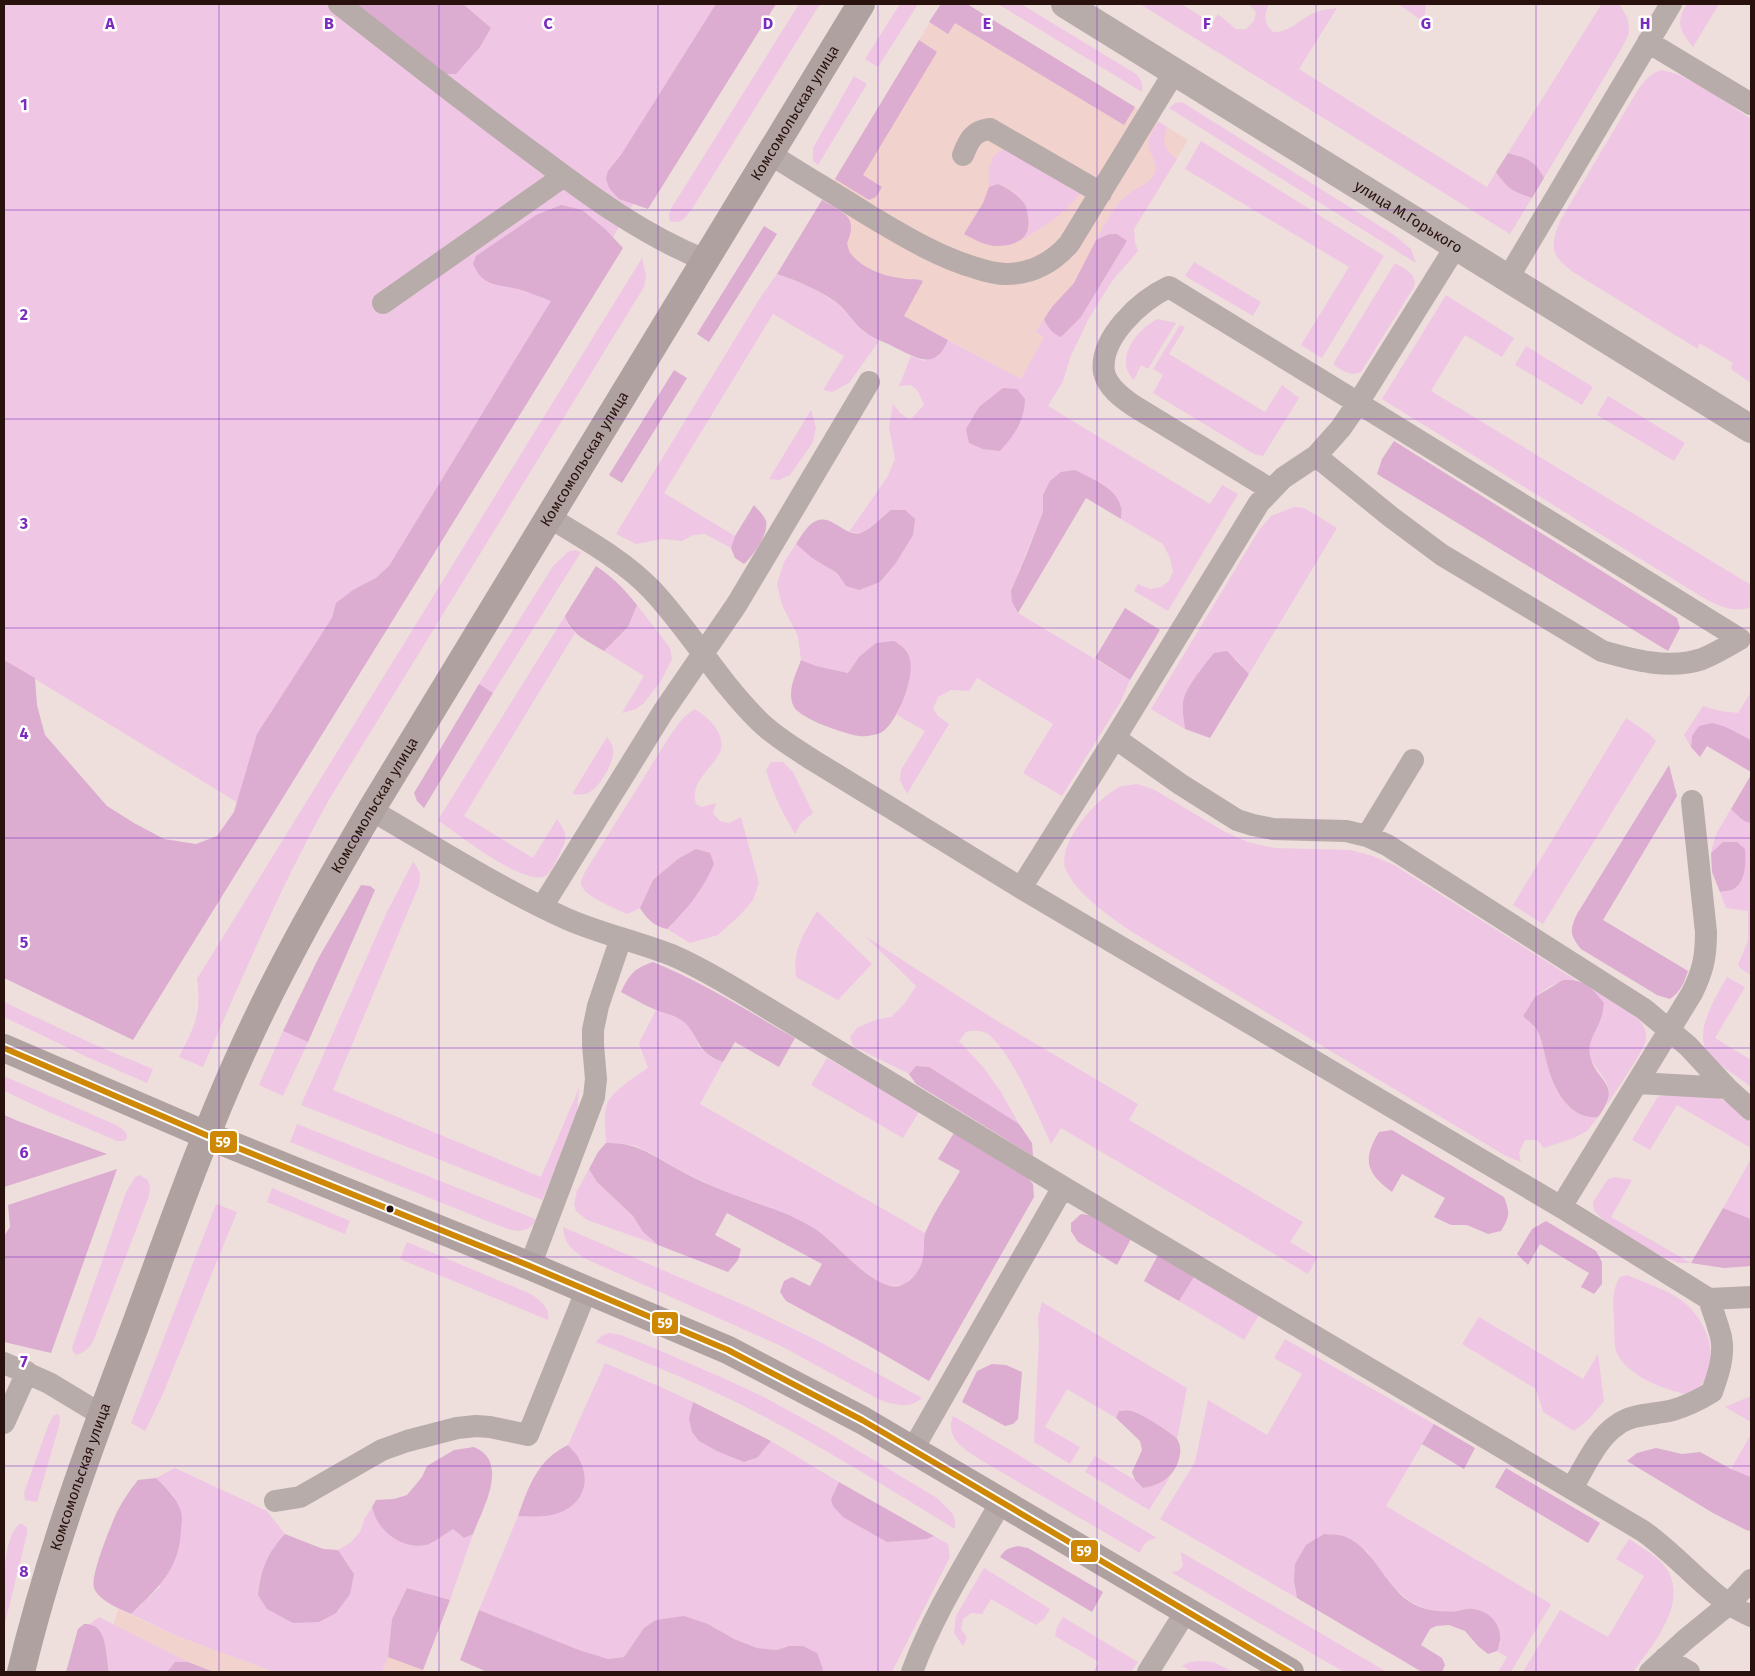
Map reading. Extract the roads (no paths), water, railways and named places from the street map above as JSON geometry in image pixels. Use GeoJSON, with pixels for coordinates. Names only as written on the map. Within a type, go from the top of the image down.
{"type":"FeatureCollection","features":[{"type":"Feature","properties":{"kind":"street","name":"Комсомольская улица"},"geometry":{"type":"LineString","coordinates":[[20,1672],[51,1561],[102,1415],[206,1135],[244,1046],[282,968],[372,810],[861,4]]}},
{"type":"Feature","properties":{"kind":"street","name":"улица М.Горького"},"geometry":{"type":"LineString","coordinates":[[1065,4],[1751,428]]}},
{"type":"Feature","properties":{"kind":"street"},"geometry":{"type":"LineString","coordinates":[[4,1048],[206,1135],[587,1289],[728,1350],[818,1396],[913,1449],[1290,1672]]}},
{"type":"Feature","properties":{"kind":"lane"},"geometry":{"type":"LineString","coordinates":[[339,4],[564,176],[647,232],[671,246],[704,260]]}},
{"type":"Feature","properties":{"kind":"lane"},"geometry":{"type":"LineString","coordinates":[[1508,278],[1648,42],[1665,6]]}},
{"type":"Feature","properties":{"kind":"lane"},"geometry":{"type":"LineString","coordinates":[[1648,42],[1751,104]]}},
{"type":"Feature","properties":{"kind":"lane"},"geometry":{"type":"LineString","coordinates":[[770,154],[880,222],[940,255],[973,267],[1004,274],[1020,273],[1035,269],[1059,255],[1079,230],[1175,72]]}},
{"type":"Feature","properties":{"kind":"lane"},"geometry":{"type":"LineString","coordinates":[[963,155],[973,136],[980,130],[990,128],[1101,193]]}},
{"type":"Feature","properties":{"kind":"lane"},"geometry":{"type":"LineString","coordinates":[[382,303],[564,176]]}},
{"type":"Feature","properties":{"kind":"lane"},"geometry":{"type":"LineString","coordinates":[[1021,888],[1115,738],[1247,520],[1270,490],[1283,478],[1316,456],[1341,428],[1456,246]]}},
{"type":"Feature","properties":{"kind":"lane"},"geometry":{"type":"LineString","coordinates":[[1270,490],[1134,406],[1117,393],[1108,382],[1104,372],[1106,355],[1112,339],[1135,310],[1158,292],[1169,287],[1748,638]]}},
{"type":"Feature","properties":{"kind":"lane"},"geometry":{"type":"LineString","coordinates":[[542,907],[663,712],[737,604],[869,382]]}},
{"type":"Feature","properties":{"kind":"lane"},"geometry":{"type":"LineString","coordinates":[[1316,456],[1390,517],[1442,555],[1602,651],[1624,658],[1651,662],[1682,663],[1701,659],[1748,638]]}},
{"type":"Feature","properties":{"kind":"lane"},"geometry":{"type":"LineString","coordinates":[[549,517],[607,553],[636,574],[675,615],[744,705],[759,722],[780,739],[1021,888],[1561,1208],[1709,1299],[1751,1297]]}},
{"type":"Feature","properties":{"kind":"lane"},"geometry":{"type":"LineString","coordinates":[[1115,738],[1180,784],[1237,820],[1273,829],[1346,831],[1367,836],[1387,845],[1622,993],[1670,1029],[1751,1110]]}},
{"type":"Feature","properties":{"kind":"lane"},"geometry":{"type":"LineString","coordinates":[[1367,836],[1413,760]]}},
{"type":"Feature","properties":{"kind":"lane"},"geometry":{"type":"LineString","coordinates":[[1561,1208],[1700,978],[1706,954],[1704,911],[1692,802]]}},
{"type":"Feature","properties":{"kind":"lane"},"geometry":{"type":"LineString","coordinates":[[372,810],[542,907],[568,919],[676,957],[725,983],[1063,1187],[1643,1531],[1662,1544],[1693,1574],[1729,1604],[1751,1616]]}},
{"type":"Feature","properties":{"kind":"lane"},"geometry":{"type":"LineString","coordinates":[[530,1266],[594,1098],[596,1079],[592,1045],[593,1030],[598,1006],[621,938]]}},
{"type":"Feature","properties":{"kind":"lane"},"geometry":{"type":"LineString","coordinates":[[1638,1082],[1727,1088]]}},
{"type":"Feature","properties":{"kind":"lane"},"geometry":{"type":"LineString","coordinates":[[913,1449],[1063,1187]]}},
{"type":"Feature","properties":{"kind":"lane"},"geometry":{"type":"LineString","coordinates":[[275,1501],[300,1497],[382,1450],[457,1428],[490,1427],[528,1435],[587,1289]]}},
{"type":"Feature","properties":{"kind":"lane"},"geometry":{"type":"LineString","coordinates":[[1572,1488],[1598,1444],[1617,1425],[1631,1418],[1672,1410],[1693,1403],[1712,1392],[1722,1354],[1721,1339],[1709,1299]]}},
{"type":"Feature","properties":{"kind":"lane"},"geometry":{"type":"LineString","coordinates":[[4,1363],[49,1383],[102,1415]]}},
{"type":"Feature","properties":{"kind":"lane"},"geometry":{"type":"LineString","coordinates":[[4,1423],[27,1372]]}},
{"type":"Feature","properties":{"kind":"lane"},"geometry":{"type":"LineString","coordinates":[[912,1672],[937,1617],[1001,1502]]}},
{"type":"Feature","properties":{"kind":"lane"},"geometry":{"type":"LineString","coordinates":[[1657,1665],[1729,1604],[1751,1580]]}},
{"type":"Feature","properties":{"kind":"lane"},"geometry":{"type":"LineString","coordinates":[[1148,1672],[1186,1611]]}},
{"type":"Feature","properties":{"kind":"lane"},"geometry":{"type":"LineString","coordinates":[[1657,1665],[1689,1672]]}}]}
